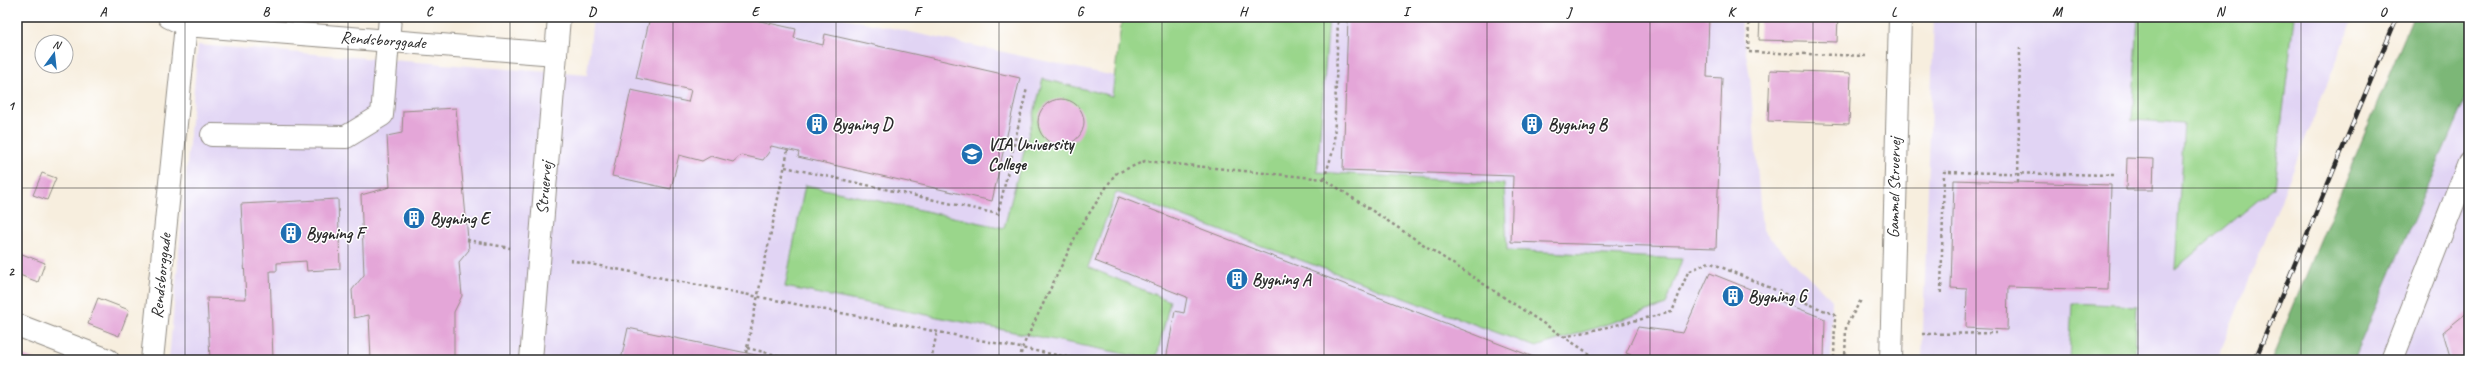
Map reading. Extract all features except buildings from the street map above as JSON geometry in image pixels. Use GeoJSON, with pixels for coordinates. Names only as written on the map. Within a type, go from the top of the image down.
{"type":"FeatureCollection","features":[{"type":"Feature","properties":{"kind":"street"},"geometry":{"type":"LineString","coordinates":[[212,135],[346,137],[382,115],[390,17]]}},
{"type":"Feature","properties":{"kind":"street","name":"Struervej"},"geometry":{"type":"LineString","coordinates":[[531,360],[538,254],[559,17]]}},
{"type":"Feature","properties":{"kind":"street","name":"Gammel Struervej"},"geometry":{"type":"LineString","coordinates":[[1891,360],[1900,17]]}},
{"type":"Feature","properties":{"kind":"street","name":"Rendsborggade"},"geometry":{"type":"LineString","coordinates":[[152,360],[178,21],[556,54]]}},
{"type":"Feature","properties":{"kind":"street"},"geometry":{"type":"LineString","coordinates":[[2392,360],[2469,163]]}},
{"type":"Feature","properties":{"kind":"street"},"geometry":{"type":"LineString","coordinates":[[17,325],[108,360]]}},
{"type":"Feature","properties":{"kind":"path"},"geometry":{"type":"LineString","coordinates":[[1324,179],[1334,148],[1338,17]]}},
{"type":"Feature","properties":{"kind":"path"},"geometry":{"type":"LineString","coordinates":[[1749,17],[1748,52],[1898,58]]}},
{"type":"Feature","properties":{"kind":"path"},"geometry":{"type":"LineString","coordinates":[[2018,182],[2020,48]]}},
{"type":"Feature","properties":{"kind":"path"},"geometry":{"type":"LineString","coordinates":[[785,166],[998,214],[1027,88]]}},
{"type":"Feature","properties":{"kind":"path"},"geometry":{"type":"LineString","coordinates":[[746,353],[788,150]]}},
{"type":"Feature","properties":{"kind":"path"},"geometry":{"type":"LineString","coordinates":[[1020,360],[1022,348],[1079,230],[1114,174],[1145,161],[1324,179],[1599,360]]}},
{"type":"Feature","properties":{"kind":"path"},"geometry":{"type":"LineString","coordinates":[[1941,293],[1944,172],[2117,175]]}},
{"type":"Feature","properties":{"kind":"path"},"geometry":{"type":"LineString","coordinates":[[467,240],[1082,360]]}},
{"type":"Feature","properties":{"kind":"path"},"geometry":{"type":"LineString","coordinates":[[1564,337],[1672,312],[1688,272],[1709,262],[1835,315],[1834,360]]}},
{"type":"Feature","properties":{"kind":"path"},"geometry":{"type":"LineString","coordinates":[[931,360],[937,332]]}},
{"type":"Feature","properties":{"kind":"path"},"geometry":{"type":"LineString","coordinates":[[1891,334],[2000,333]]}},
{"type":"Feature","properties":{"kind":"path"},"geometry":{"type":"LineString","coordinates":[[747,348],[797,360]]}},
{"type":"Feature","properties":{"kind":"shaded area","name":"VIA University College"},"geometry":{"type":"Polygon","coordinates":[[[593,17],[840,17],[1124,78],[1131,17],[1740,17],[1750,77],[1762,230],[1832,300],[1831,360],[169,360],[198,45],[587,75],[593,17]]]}},
{"type":"Feature","properties":{"kind":"shaded area"},"geometry":{"type":"Polygon","coordinates":[[[1934,17],[2354,17],[2217,360],[1922,360],[1934,17]]]}},
{"type":"Feature","properties":{"kind":"shaded area"},"geometry":{"type":"Polygon","coordinates":[[[2469,90],[2469,360],[2353,360],[2469,90]]]}},
{"type":"Feature","properties":{"kind":"green space"},"geometry":{"type":"Polygon","coordinates":[[[1122,17],[1329,17],[1317,172],[1504,184],[1507,250],[1682,259],[1666,305],[1536,347],[1116,192],[1088,267],[1170,301],[1156,360],[785,287],[805,185],[1004,228],[1043,79],[1112,96],[1122,17]]]}},
{"type":"Feature","properties":{"kind":"green space"},"geometry":{"type":"Polygon","coordinates":[[[2138,17],[2294,17],[2274,187],[2175,269],[2184,123],[2132,120],[2138,17]]]}},
{"type":"Feature","properties":{"kind":"green space"},"geometry":{"type":"Polygon","coordinates":[[[2413,17],[2469,17],[2469,90],[2353,360],[2271,360],[2413,17]]]}},
{"type":"Feature","properties":{"kind":"green space"},"geometry":{"type":"Polygon","coordinates":[[[2072,303],[2137,306],[2135,360],[2069,360],[2072,303]]]}},
{"type":"Feature","properties":{"kind":"railway"},"geometry":{"type":"LineString","coordinates":[[2255,360],[2397,17]]}},
{"type":"Feature","properties":{"kind":"place","name":"Bygning D"},"geometry":{"type":"Point","coordinates":[817,124]}},
{"type":"Feature","properties":{"kind":"place","name":"Bygning B"},"geometry":{"type":"Point","coordinates":[1532,124]}},
{"type":"Feature","properties":{"kind":"place","name":"VIA University College"},"geometry":{"type":"Point","coordinates":[972,154]}},
{"type":"Feature","properties":{"kind":"place","name":"Bygning E"},"geometry":{"type":"Point","coordinates":[414,218]}},
{"type":"Feature","properties":{"kind":"place","name":"Bygning F"},"geometry":{"type":"Point","coordinates":[291,233]}},
{"type":"Feature","properties":{"kind":"place","name":"Bygning A"},"geometry":{"type":"Point","coordinates":[1237,279]}},
{"type":"Feature","properties":{"kind":"place","name":"Bygning G"},"geometry":{"type":"Point","coordinates":[1733,296]}}]}
